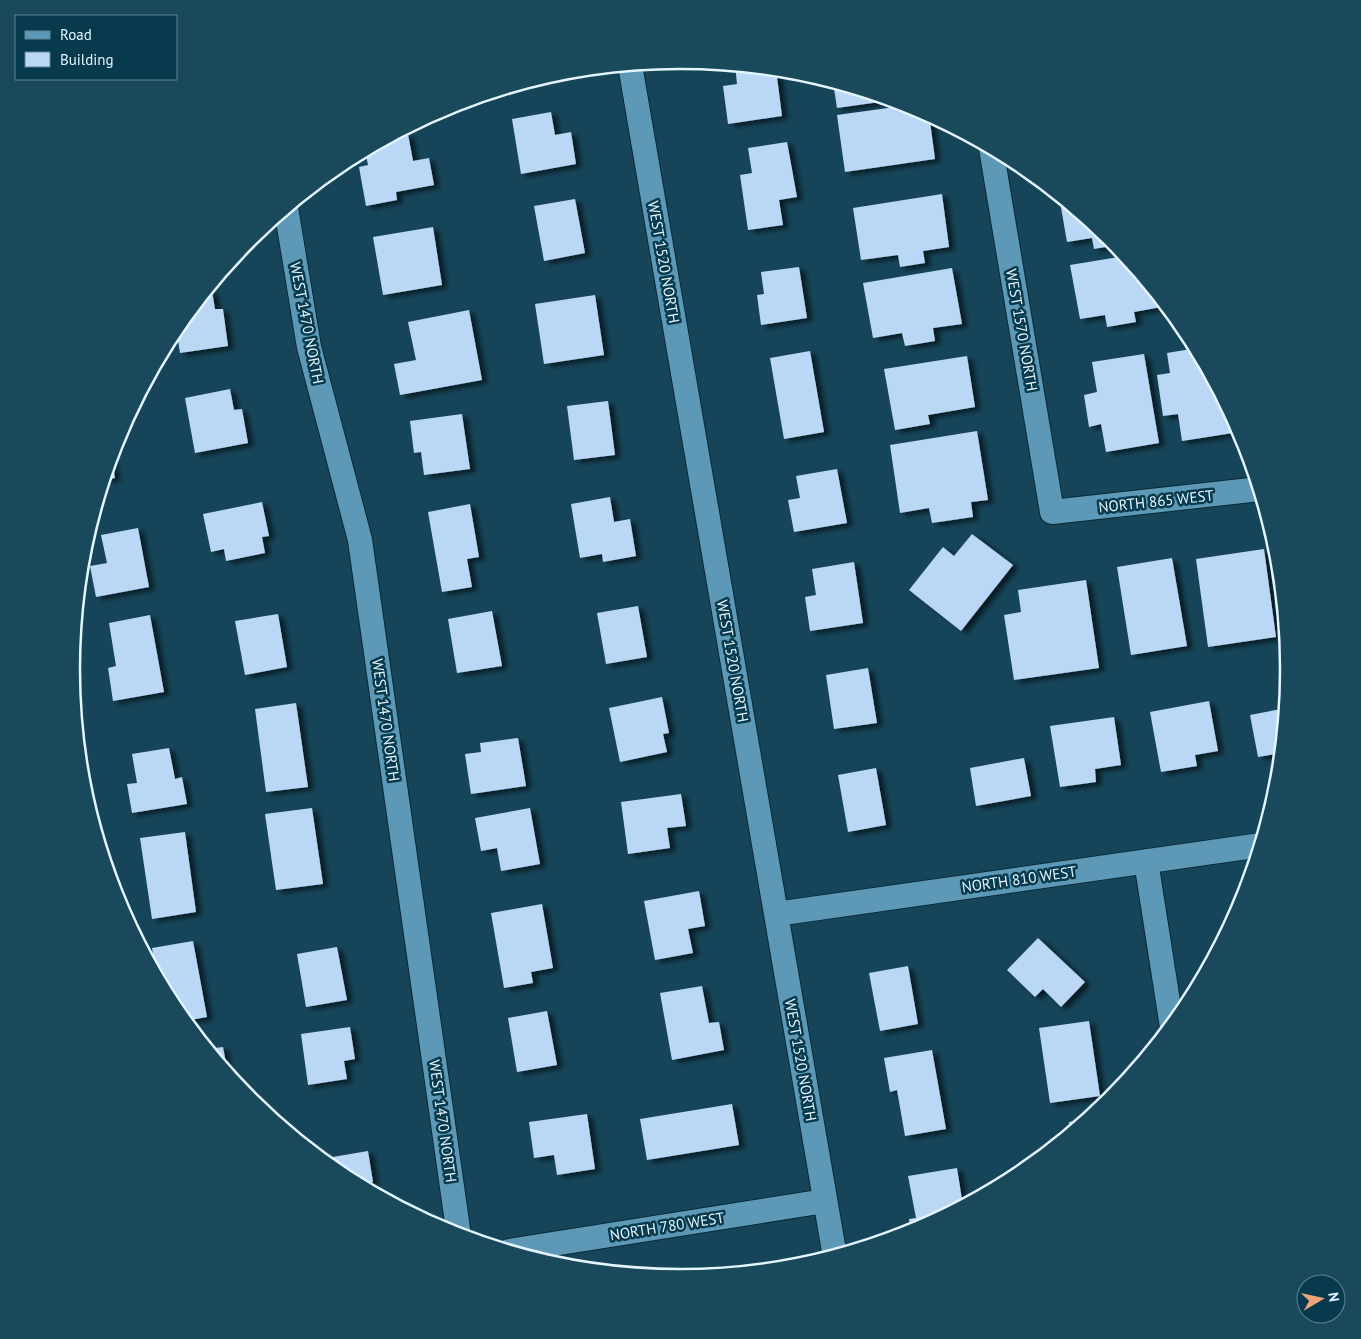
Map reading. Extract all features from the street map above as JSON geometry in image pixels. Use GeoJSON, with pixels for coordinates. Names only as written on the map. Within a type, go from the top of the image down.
{"type":"FeatureCollection","features":[{"type":"Feature","properties":{"kind":"street","name":"WEST 1520 NORTH"},"geometry":{"type":"LineString","coordinates":[[631,71],[833,1251]]}},
{"type":"Feature","properties":{"kind":"street","name":"WEST 1570 NORTH"},"geometry":{"type":"LineString","coordinates":[[992,156],[1052,512]]}},
{"type":"Feature","properties":{"kind":"street","name":"WEST 1470 NORTH"},"geometry":{"type":"LineString","coordinates":[[287,215],[309,347],[360,540],[458,1227]]}},
{"type":"Feature","properties":{"kind":"street","name":"NORTH 865 WEST"},"geometry":{"type":"LineString","coordinates":[[1052,512],[1253,490]]}},
{"type":"Feature","properties":{"kind":"street","name":"NORTH 810 WEST"},"geometry":{"type":"LineString","coordinates":[[776,914],[1255,845]]}},
{"type":"Feature","properties":{"kind":"street"},"geometry":{"type":"LineString","coordinates":[[1146,861],[1170,1016]]}},
{"type":"Feature","properties":{"kind":"street","name":"NORTH 780 WEST"},"geometry":{"type":"LineString","coordinates":[[522,1249],[825,1201]]}},
{"type":"Feature","properties":{"kind":"building"},"geometry":{"type":"Polygon","coordinates":[[[736,72],[777,77],[782,116],[728,124],[723,86],[737,84],[736,72]]]}},
{"type":"Feature","properties":{"kind":"building"},"geometry":{"type":"Polygon","coordinates":[[[834,89],[878,102],[837,108],[834,89]]]}},
{"type":"Feature","properties":{"kind":"building"},"geometry":{"type":"Polygon","coordinates":[[[892,107],[910,114],[930,124],[935,159],[845,172],[837,115],[892,107]]]}},
{"type":"Feature","properties":{"kind":"building"},"geometry":{"type":"Polygon","coordinates":[[[551,112],[555,135],[571,132],[576,164],[521,174],[512,119],[551,112]]]}},
{"type":"Feature","properties":{"kind":"building"},"geometry":{"type":"Polygon","coordinates":[[[408,135],[413,161],[429,158],[434,185],[396,192],[397,200],[366,206],[359,167],[368,165],[367,158],[408,135]]]}},
{"type":"Feature","properties":{"kind":"building"},"geometry":{"type":"Polygon","coordinates":[[[787,142],[797,197],[779,200],[783,225],[748,230],[740,175],[752,173],[748,148],[787,142]]]}},
{"type":"Feature","properties":{"kind":"building"},"geometry":{"type":"Polygon","coordinates":[[[942,194],[949,247],[923,251],[925,263],[900,267],[898,255],[861,260],[853,208],[942,194]]]}},
{"type":"Feature","properties":{"kind":"building"},"geometry":{"type":"Polygon","coordinates":[[[575,199],[585,253],[544,261],[534,206],[575,199]]]}},
{"type":"Feature","properties":{"kind":"building"},"geometry":{"type":"Polygon","coordinates":[[[1061,205],[1107,247],[1094,249],[1092,238],[1067,242],[1061,205]]]}},
{"type":"Feature","properties":{"kind":"building"},"geometry":{"type":"Polygon","coordinates":[[[433,227],[442,285],[383,295],[373,237],[433,227]]]}},
{"type":"Feature","properties":{"kind":"building"},"geometry":{"type":"Polygon","coordinates":[[[1117,257],[1159,307],[1134,312],[1136,322],[1107,327],[1105,315],[1080,319],[1070,265],[1117,257]]]}},
{"type":"Feature","properties":{"kind":"building"},"geometry":{"type":"Polygon","coordinates":[[[799,267],[807,318],[761,325],[757,295],[764,294],[761,272],[799,267]]]}},
{"type":"Feature","properties":{"kind":"building"},"geometry":{"type":"Polygon","coordinates":[[[952,268],[962,324],[933,328],[935,341],[905,346],[902,333],[873,338],[863,283],[952,268]]]}},
{"type":"Feature","properties":{"kind":"building"},"geometry":{"type":"Polygon","coordinates":[[[212,294],[215,309],[223,309],[228,346],[180,353],[178,341],[212,294]]]}},
{"type":"Feature","properties":{"kind":"building"},"geometry":{"type":"Polygon","coordinates":[[[595,295],[604,355],[544,364],[535,304],[595,295]]]}},
{"type":"Feature","properties":{"kind":"building"},"geometry":{"type":"Polygon","coordinates":[[[469,310],[482,380],[400,395],[394,364],[416,360],[408,322],[469,310]]]}},
{"type":"Feature","properties":{"kind":"building"},"geometry":{"type":"Polygon","coordinates":[[[1189,349],[1201,369],[1233,433],[1182,441],[1178,414],[1163,416],[1157,375],[1170,373],[1167,353],[1189,349]]]}},
{"type":"Feature","properties":{"kind":"building"},"geometry":{"type":"Polygon","coordinates":[[[810,351],[824,432],[784,439],[770,358],[810,351]]]}},
{"type":"Feature","properties":{"kind":"building"},"geometry":{"type":"Polygon","coordinates":[[[1144,354],[1159,443],[1106,452],[1101,424],[1089,427],[1084,395],[1097,392],[1092,362],[1144,354]]]}},
{"type":"Feature","properties":{"kind":"building"},"geometry":{"type":"Polygon","coordinates":[[[967,356],[975,407],[928,415],[930,424],[895,430],[884,369],[967,356]]]}},
{"type":"Feature","properties":{"kind":"building"},"geometry":{"type":"Polygon","coordinates":[[[230,389],[234,410],[242,409],[248,443],[195,453],[185,398],[230,389]]]}},
{"type":"Feature","properties":{"kind":"building"},"geometry":{"type":"Polygon","coordinates":[[[608,401],[615,455],[574,460],[567,406],[608,401]]]}},
{"type":"Feature","properties":{"kind":"building"},"geometry":{"type":"Polygon","coordinates":[[[462,414],[470,469],[424,475],[421,452],[414,453],[410,421],[462,414]]]}},
{"type":"Feature","properties":{"kind":"building"},"geometry":{"type":"Polygon","coordinates":[[[977,431],[988,500],[971,502],[973,517],[932,523],[929,508],[900,513],[890,445],[977,431]]]}},
{"type":"Feature","properties":{"kind":"building"},"geometry":{"type":"Polygon","coordinates":[[[837,469],[847,523],[794,532],[788,500],[800,498],[796,476],[837,469]]]}},
{"type":"Feature","properties":{"kind":"building"},"geometry":{"type":"Polygon","coordinates":[[[610,497],[614,522],[630,519],[636,556],[603,562],[602,554],[580,558],[571,504],[610,497]]]}},
{"type":"Feature","properties":{"kind":"building"},"geometry":{"type":"Polygon","coordinates":[[[262,502],[269,536],[262,537],[265,553],[226,561],[224,549],[211,552],[203,514],[262,502]]]}},
{"type":"Feature","properties":{"kind":"building"},"geometry":{"type":"Polygon","coordinates":[[[470,504],[479,557],[467,559],[472,587],[442,592],[428,512],[470,504]]]}},
{"type":"Feature","properties":{"kind":"building"},"geometry":{"type":"Polygon","coordinates":[[[138,528],[149,587],[96,597],[90,566],[107,563],[101,535],[138,528]]]}},
{"type":"Feature","properties":{"kind":"building"},"geometry":{"type":"Polygon","coordinates":[[[972,534],[1013,565],[961,631],[909,590],[943,547],[954,556],[972,534]]]}},
{"type":"Feature","properties":{"kind":"building"},"geometry":{"type":"Polygon","coordinates":[[[1264,549],[1276,637],[1208,647],[1196,559],[1264,549]]]}},
{"type":"Feature","properties":{"kind":"building"},"geometry":{"type":"Polygon","coordinates":[[[1172,558],[1187,646],[1131,655],[1117,567],[1172,558]]]}},
{"type":"Feature","properties":{"kind":"building"},"geometry":{"type":"Polygon","coordinates":[[[854,562],[863,623],[810,631],[805,597],[816,595],[812,569],[854,562]]]}},
{"type":"Feature","properties":{"kind":"building"},"geometry":{"type":"Polygon","coordinates":[[[1086,580],[1099,668],[1014,680],[1004,615],[1021,612],[1018,590],[1086,580]]]}},
{"type":"Feature","properties":{"kind":"building"},"geometry":{"type":"Polygon","coordinates":[[[638,606],[647,657],[606,664],[597,613],[638,606]]]}},
{"type":"Feature","properties":{"kind":"building"},"geometry":{"type":"Polygon","coordinates":[[[492,611],[502,666],[457,673],[448,619],[492,611]]]}},
{"type":"Feature","properties":{"kind":"building"},"geometry":{"type":"Polygon","coordinates":[[[278,614],[287,667],[245,675],[235,621],[278,614]]]}},
{"type":"Feature","properties":{"kind":"building"},"geometry":{"type":"Polygon","coordinates":[[[150,615],[164,692],[113,701],[108,668],[116,666],[109,623],[150,615]]]}},
{"type":"Feature","properties":{"kind":"building"},"geometry":{"type":"Polygon","coordinates":[[[868,668],[877,723],[834,729],[826,675],[868,668]]]}},
{"type":"Feature","properties":{"kind":"building"},"geometry":{"type":"Polygon","coordinates":[[[662,697],[669,733],[663,734],[667,752],[620,762],[609,708],[662,697]]]}},
{"type":"Feature","properties":{"kind":"building"},"geometry":{"type":"Polygon","coordinates":[[[1209,701],[1218,751],[1195,755],[1197,766],[1161,772],[1150,712],[1209,701]]]}},
{"type":"Feature","properties":{"kind":"building"},"geometry":{"type":"Polygon","coordinates":[[[296,703],[308,787],[266,792],[255,709],[296,703]]]}},
{"type":"Feature","properties":{"kind":"building"},"geometry":{"type":"Polygon","coordinates":[[[1280,709],[1275,754],[1258,757],[1250,715],[1280,709]]]}},
{"type":"Feature","properties":{"kind":"building"},"geometry":{"type":"Polygon","coordinates":[[[1114,717],[1121,765],[1095,769],[1096,782],[1060,787],[1050,726],[1114,717]]]}},
{"type":"Feature","properties":{"kind":"building"},"geometry":{"type":"Polygon","coordinates":[[[518,738],[526,786],[471,794],[465,754],[481,752],[480,743],[518,738]]]}},
{"type":"Feature","properties":{"kind":"building"},"geometry":{"type":"Polygon","coordinates":[[[169,748],[175,779],[182,777],[187,804],[132,813],[127,784],[137,783],[132,754],[169,748]]]}},
{"type":"Feature","properties":{"kind":"building"},"geometry":{"type":"Polygon","coordinates":[[[1024,758],[1031,796],[976,806],[970,768],[1024,758]]]}},
{"type":"Feature","properties":{"kind":"building"},"geometry":{"type":"Polygon","coordinates":[[[876,768],[886,825],[848,832],[838,775],[876,768]]]}},
{"type":"Feature","properties":{"kind":"building"},"geometry":{"type":"Polygon","coordinates":[[[681,794],[686,826],[667,828],[670,848],[628,854],[621,802],[681,794]]]}},
{"type":"Feature","properties":{"kind":"building"},"geometry":{"type":"Polygon","coordinates":[[[312,808],[323,884],[276,890],[265,814],[312,808]]]}},
{"type":"Feature","properties":{"kind":"building"},"geometry":{"type":"Polygon","coordinates":[[[530,808],[540,864],[501,871],[497,848],[481,851],[475,818],[530,808]]]}},
{"type":"Feature","properties":{"kind":"building"},"geometry":{"type":"Polygon","coordinates":[[[185,832],[196,912],[152,919],[140,838],[185,832]]]}},
{"type":"Feature","properties":{"kind":"building"},"geometry":{"type":"Polygon","coordinates":[[[699,891],[705,926],[688,929],[693,953],[655,960],[644,901],[699,891]]]}},
{"type":"Feature","properties":{"kind":"building"},"geometry":{"type":"Polygon","coordinates":[[[542,904],[553,968],[531,972],[533,983],[504,988],[491,913],[542,904]]]}},
{"type":"Feature","properties":{"kind":"building"},"geometry":{"type":"Polygon","coordinates":[[[1038,938],[1085,982],[1061,1007],[1043,989],[1035,997],[1007,970],[1038,938]]]}},
{"type":"Feature","properties":{"kind":"building"},"geometry":{"type":"Polygon","coordinates":[[[193,941],[207,1017],[193,1020],[160,970],[154,958],[152,948],[193,941]]]}},
{"type":"Feature","properties":{"kind":"building"},"geometry":{"type":"Polygon","coordinates":[[[337,947],[347,1000],[306,1007],[297,954],[337,947]]]}},
{"type":"Feature","properties":{"kind":"building"},"geometry":{"type":"Polygon","coordinates":[[[908,966],[918,1024],[880,1031],[869,973],[908,966]]]}},
{"type":"Feature","properties":{"kind":"building"},"geometry":{"type":"Polygon","coordinates":[[[702,986],[709,1023],[719,1022],[724,1050],[672,1060],[660,993],[702,986]]]}},
{"type":"Feature","properties":{"kind":"building"},"geometry":{"type":"Polygon","coordinates":[[[547,1011],[557,1065],[517,1072],[508,1018],[547,1011]]]}},
{"type":"Feature","properties":{"kind":"building"},"geometry":{"type":"Polygon","coordinates":[[[1089,1021],[1100,1096],[1050,1103],[1039,1028],[1089,1021]]]}},
{"type":"Feature","properties":{"kind":"building"},"geometry":{"type":"Polygon","coordinates":[[[350,1027],[355,1059],[344,1061],[347,1079],[308,1085],[301,1034],[350,1027]]]}},
{"type":"Feature","properties":{"kind":"building"},"geometry":{"type":"Polygon","coordinates":[[[223,1047],[226,1062],[215,1048],[223,1047]]]}},
{"type":"Feature","properties":{"kind":"building"},"geometry":{"type":"Polygon","coordinates":[[[932,1050],[946,1129],[905,1136],[897,1090],[890,1092],[884,1058],[932,1050]]]}},
{"type":"Feature","properties":{"kind":"building"},"geometry":{"type":"Polygon","coordinates":[[[732,1104],[739,1145],[647,1160],[640,1119],[732,1104]]]}},
{"type":"Feature","properties":{"kind":"building"},"geometry":{"type":"Polygon","coordinates":[[[587,1114],[595,1169],[557,1175],[554,1155],[534,1158],[529,1122],[587,1114]]]}},
{"type":"Feature","properties":{"kind":"building"},"geometry":{"type":"Polygon","coordinates":[[[1077,1121],[1070,1127],[1069,1122],[1077,1121]]]}},
{"type":"Feature","properties":{"kind":"building"},"geometry":{"type":"Polygon","coordinates":[[[368,1151],[373,1182],[369,1183],[331,1157],[368,1151]]]}},
{"type":"Feature","properties":{"kind":"building"},"geometry":{"type":"Polygon","coordinates":[[[957,1168],[962,1200],[910,1225],[909,1219],[916,1218],[908,1176],[957,1168]]]}}]}
